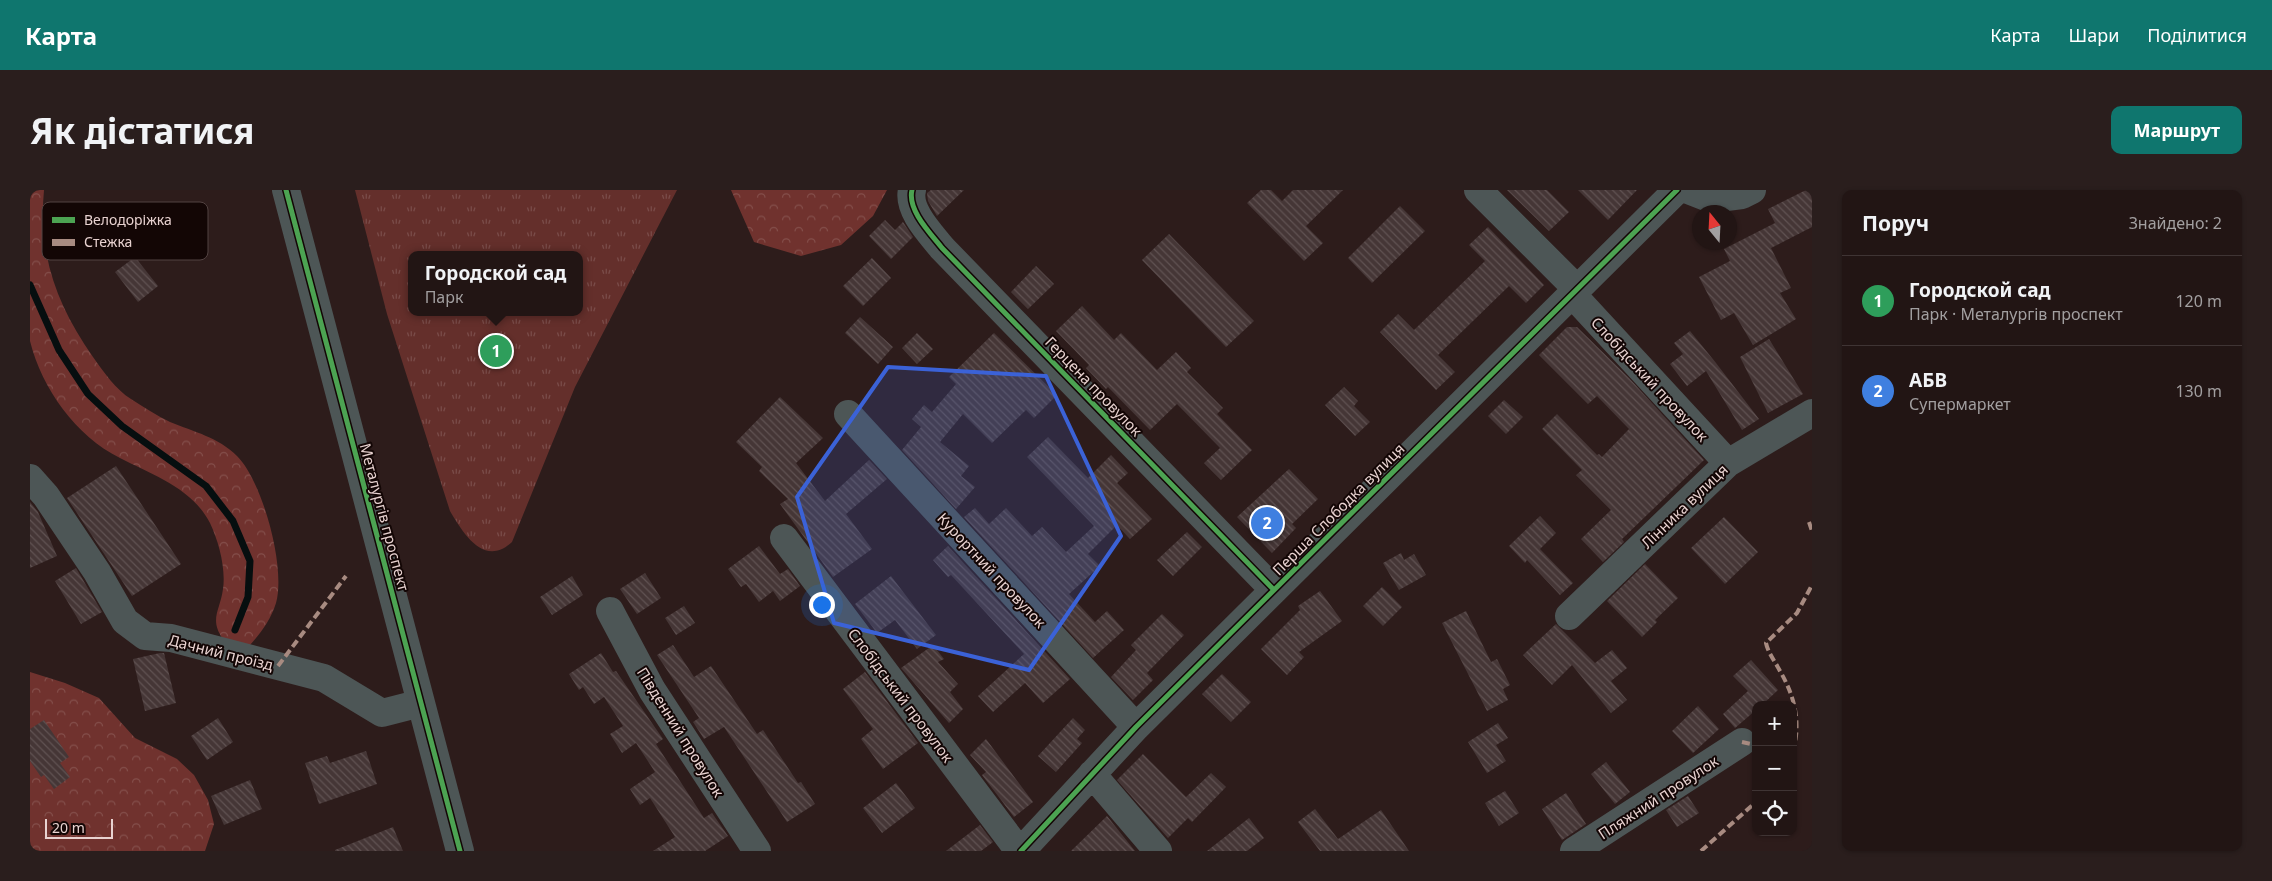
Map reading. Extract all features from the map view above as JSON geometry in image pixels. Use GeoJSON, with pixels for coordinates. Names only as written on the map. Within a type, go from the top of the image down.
{"type":"FeatureCollection","features":[{"type":"Feature","properties":{"kind":"street","name":"Металургів проспект"},"geometry":{"type":"LineString","coordinates":[[286,190],[460,851]]}},
{"type":"Feature","properties":{"kind":"street","name":"Герцена провулок"},"geometry":{"type":"LineString","coordinates":[[912,190],[911,194],[918,219],[942,248],[1274,590]]}},
{"type":"Feature","properties":{"kind":"street","name":"Слобідський провулок"},"geometry":{"type":"LineString","coordinates":[[1478,190],[1575,291],[1728,463]]}},
{"type":"Feature","properties":{"kind":"street","name":"Перша Слободка вулиця"},"geometry":{"type":"LineString","coordinates":[[1020,851],[1136,727],[1677,190]]}},
{"type":"Feature","properties":{"kind":"street"},"geometry":{"type":"LineString","coordinates":[[1688,190],[1711,199],[1742,195],[1752,190]]}},
{"type":"Feature","properties":{"kind":"street","name":"Лінника вулиця"},"geometry":{"type":"LineString","coordinates":[[1569,616],[1728,463],[1812,413]]}},
{"type":"Feature","properties":{"kind":"street","name":"Курортний провулок"},"geometry":{"type":"LineString","coordinates":[[848,414],[1136,727]]}},
{"type":"Feature","properties":{"kind":"street","name":"Дачний проїзд"},"geometry":{"type":"LineString","coordinates":[[30,478],[46,496],[97,572],[124,621],[145,636],[171,638],[324,678],[382,713],[420,703]]}},
{"type":"Feature","properties":{"kind":"street","name":"Слобідський провулок"},"geometry":{"type":"LineString","coordinates":[[784,538],[1020,851]]}},
{"type":"Feature","properties":{"kind":"street","name":"Південний провулок"},"geometry":{"type":"LineString","coordinates":[[610,611],[652,690],[757,851]]}},
{"type":"Feature","properties":{"kind":"street","name":"Пляжний провулок"},"geometry":{"type":"LineString","coordinates":[[1574,851],[1742,742]]}},
{"type":"Feature","properties":{"kind":"street"},"geometry":{"type":"LineString","coordinates":[[1092,774],[1158,851]]}},
{"type":"Feature","properties":{"kind":"highlighted area"},"geometry":{"type":"Polygon","coordinates":[[[888,367],[1046,376],[1121,536],[1029,670],[834,623],[797,497],[888,367]]]}},
{"type":"Feature","properties":{"kind":"green space"},"geometry":{"type":"Polygon","coordinates":[[[30,190],[44,190],[42,202],[42,260],[48,260],[52,278],[69,318],[105,374],[125,395],[150,411],[230,449],[247,468],[255,485],[270,526],[275,548],[278,588],[276,603],[271,615],[262,631],[250,645],[223,639],[219,632],[216,620],[224,581],[223,564],[213,530],[202,511],[193,500],[171,484],[104,449],[75,424],[52,393],[43,376],[30,341],[30,190]]]}},
{"type":"Feature","properties":{"kind":"green space"},"geometry":{"type":"Polygon","coordinates":[[[355,190],[677,190],[575,387],[512,542],[502,549],[492,551],[484,549],[468,537],[450,511],[387,314],[355,190]]]}},
{"type":"Feature","properties":{"kind":"green space"},"geometry":{"type":"Polygon","coordinates":[[[731,190],[887,190],[873,216],[841,245],[801,256],[754,242],[731,190]]]}},
{"type":"Feature","properties":{"kind":"green space"},"geometry":{"type":"Polygon","coordinates":[[[30,672],[65,683],[99,698],[135,738],[177,759],[194,775],[208,800],[214,824],[205,851],[30,851],[30,672]]]}},
{"type":"Feature","properties":{"kind":"building"},"geometry":{"type":"Polygon","coordinates":[[[931,190],[964,190],[937,216],[928,201],[927,193],[931,190]]]}},
{"type":"Feature","properties":{"kind":"building"},"geometry":{"type":"Polygon","coordinates":[[[1261,190],[1271,190],[1282,201],[1293,190],[1343,190],[1306,226],[1323,243],[1304,261],[1247,203],[1261,190]]]}},
{"type":"Feature","properties":{"kind":"building"},"geometry":{"type":"Polygon","coordinates":[[[1507,190],[1547,190],[1569,212],[1549,231],[1507,190]]]}},
{"type":"Feature","properties":{"kind":"building"},"geometry":{"type":"Polygon","coordinates":[[[1578,190],[1637,190],[1608,220],[1578,190]]]}},
{"type":"Feature","properties":{"kind":"building"},"geometry":{"type":"Polygon","coordinates":[[[1806,190],[1812,190],[1812,227],[1771,248],[1791,288],[1780,293],[1796,319],[1753,345],[1734,313],[1721,320],[1699,277],[1730,261],[1724,250],[1737,250],[1737,242],[1775,223],[1768,209],[1806,190]]]}},
{"type":"Feature","properties":{"kind":"building"},"geometry":{"type":"Polygon","coordinates":[[[1400,206],[1425,231],[1372,283],[1348,258],[1400,206]]]}},
{"type":"Feature","properties":{"kind":"building"},"geometry":{"type":"Polygon","coordinates":[[[885,220],[895,230],[903,222],[913,237],[891,259],[869,236],[885,220]]]}},
{"type":"Feature","properties":{"kind":"building"},"geometry":{"type":"Polygon","coordinates":[[[1488,227],[1544,285],[1526,303],[1509,286],[1438,355],[1455,372],[1436,390],[1380,332],[1398,314],[1414,330],[1485,261],[1469,245],[1488,227]]]}},
{"type":"Feature","properties":{"kind":"building"},"geometry":{"type":"Polygon","coordinates":[[[1169,234],[1254,321],[1226,347],[1142,260],[1169,234]]]}},
{"type":"Feature","properties":{"kind":"building"},"geometry":{"type":"Polygon","coordinates":[[[872,258],[891,278],[863,306],[843,286],[872,258]]]}},
{"type":"Feature","properties":{"kind":"building"},"geometry":{"type":"Polygon","coordinates":[[[131,260],[137,260],[158,286],[138,302],[115,272],[131,260]]]}},
{"type":"Feature","properties":{"kind":"building"},"geometry":{"type":"Polygon","coordinates":[[[1036,266],[1054,284],[1028,309],[1011,292],[1036,266]]]}},
{"type":"Feature","properties":{"kind":"building"},"geometry":{"type":"Polygon","coordinates":[[[1082,306],[1114,340],[1121,333],[1157,370],[1176,352],[1191,368],[1187,372],[1223,408],[1217,414],[1252,450],[1221,480],[1204,463],[1220,448],[1177,404],[1150,430],[1108,387],[1106,389],[1086,368],[1089,365],[1056,331],[1082,306]]]}},
{"type":"Feature","properties":{"kind":"building"},"geometry":{"type":"Polygon","coordinates":[[[860,317],[893,347],[878,364],[845,333],[860,317]]]}},
{"type":"Feature","properties":{"kind":"building"},"geometry":{"type":"Polygon","coordinates":[[[1567,327],[1577,327],[1629,378],[1704,460],[1622,539],[1624,542],[1603,562],[1581,539],[1611,510],[1576,475],[1582,470],[1542,429],[1557,414],[1597,455],[1599,454],[1602,457],[1629,429],[1597,396],[1588,404],[1539,355],[1567,327]]]}},
{"type":"Feature","properties":{"kind":"building"},"geometry":{"type":"Polygon","coordinates":[[[1690,331],[1759,419],[1742,430],[1706,371],[1687,386],[1670,364],[1683,354],[1674,343],[1690,331]]]}},
{"type":"Feature","properties":{"kind":"building"},"geometry":{"type":"Polygon","coordinates":[[[917,333],[933,349],[917,364],[902,348],[917,333]]]}},
{"type":"Feature","properties":{"kind":"building"},"geometry":{"type":"Polygon","coordinates":[[[994,333],[1057,395],[1034,418],[1026,410],[992,443],[963,414],[940,442],[969,466],[961,476],[975,487],[956,509],[902,450],[921,427],[912,419],[924,405],[932,412],[956,384],[949,377],[994,333]]]}},
{"type":"Feature","properties":{"kind":"building"},"geometry":{"type":"Polygon","coordinates":[[[1769,339],[1803,394],[1768,413],[1740,357],[1769,339]]]}},
{"type":"Feature","properties":{"kind":"building"},"geometry":{"type":"Polygon","coordinates":[[[1344,387],[1358,401],[1354,406],[1370,422],[1355,436],[1325,405],[1344,387]]]}},
{"type":"Feature","properties":{"kind":"building"},"geometry":{"type":"Polygon","coordinates":[[[780,397],[823,438],[796,463],[825,501],[869,460],[887,479],[846,514],[872,549],[833,577],[780,504],[788,499],[759,471],[762,467],[736,442],[780,397]]]}},
{"type":"Feature","properties":{"kind":"building"},"geometry":{"type":"Polygon","coordinates":[[[1504,400],[1523,417],[1506,434],[1488,416],[1504,400]]]}},
{"type":"Feature","properties":{"kind":"building"},"geometry":{"type":"Polygon","coordinates":[[[1048,437],[1088,478],[1111,455],[1128,473],[1117,483],[1152,519],[1130,539],[1117,525],[1088,554],[1100,566],[1069,594],[1095,622],[1107,611],[1124,630],[1093,658],[964,517],[975,508],[989,524],[1006,508],[1032,536],[1042,527],[1066,552],[1094,526],[1027,457],[1048,437]]]}},
{"type":"Feature","properties":{"kind":"building"},"geometry":{"type":"Polygon","coordinates":[[[116,466],[181,564],[132,596],[67,498],[116,466]]]}},
{"type":"Feature","properties":{"kind":"building"},"geometry":{"type":"Polygon","coordinates":[[[1289,469],[1318,499],[1292,524],[1296,528],[1272,553],[1237,517],[1289,469]]]}},
{"type":"Feature","properties":{"kind":"building"},"geometry":{"type":"Polygon","coordinates":[[[30,502],[38,512],[57,556],[30,568],[30,502]]]}},
{"type":"Feature","properties":{"kind":"building"},"geometry":{"type":"Polygon","coordinates":[[[1540,516],[1556,533],[1540,549],[1573,583],[1560,595],[1527,560],[1525,563],[1509,546],[1540,516]]]}},
{"type":"Feature","properties":{"kind":"building"},"geometry":{"type":"Polygon","coordinates":[[[1724,517],[1758,552],[1725,584],[1691,548],[1724,517]]]}},
{"type":"Feature","properties":{"kind":"building"},"geometry":{"type":"Polygon","coordinates":[[[1187,532],[1202,547],[1173,576],[1157,560],[1187,532]]]}},
{"type":"Feature","properties":{"kind":"building"},"geometry":{"type":"Polygon","coordinates":[[[759,546],[780,574],[788,569],[800,586],[780,601],[773,591],[759,602],[746,584],[741,587],[728,569],[759,546]]]}},
{"type":"Feature","properties":{"kind":"building"},"geometry":{"type":"Polygon","coordinates":[[[948,546],[1070,679],[1043,703],[1025,683],[993,712],[978,696],[1024,654],[951,575],[948,577],[933,560],[948,546]]]}},
{"type":"Feature","properties":{"kind":"building"},"geometry":{"type":"Polygon","coordinates":[[[1401,553],[1404,560],[1414,554],[1426,575],[1399,590],[1383,563],[1401,553]]]}},
{"type":"Feature","properties":{"kind":"building"},"geometry":{"type":"Polygon","coordinates":[[[1645,564],[1678,598],[1655,620],[1657,622],[1642,637],[1607,601],[1645,564]]]}},
{"type":"Feature","properties":{"kind":"building"},"geometry":{"type":"Polygon","coordinates":[[[76,568],[102,612],[81,624],[55,581],[76,568]]]}},
{"type":"Feature","properties":{"kind":"building"},"geometry":{"type":"Polygon","coordinates":[[[645,573],[661,598],[637,614],[620,589],[645,573]]]}},
{"type":"Feature","properties":{"kind":"building"},"geometry":{"type":"Polygon","coordinates":[[[572,576],[583,595],[552,615],[540,597],[572,576]]]}},
{"type":"Feature","properties":{"kind":"building"},"geometry":{"type":"Polygon","coordinates":[[[891,576],[936,635],[917,649],[895,620],[877,633],[855,604],[891,576]]]}},
{"type":"Feature","properties":{"kind":"building"},"geometry":{"type":"Polygon","coordinates":[[[1382,587],[1402,607],[1383,626],[1363,606],[1382,587]]]}},
{"type":"Feature","properties":{"kind":"building"},"geometry":{"type":"Polygon","coordinates":[[[1320,591],[1342,621],[1299,652],[1304,657],[1287,675],[1261,649],[1300,610],[1298,606],[1320,591]]]}},
{"type":"Feature","properties":{"kind":"building"},"geometry":{"type":"Polygon","coordinates":[[[684,606],[695,623],[676,635],[665,618],[684,606]]]}},
{"type":"Feature","properties":{"kind":"building"},"geometry":{"type":"Polygon","coordinates":[[[1466,611],[1491,662],[1497,659],[1510,685],[1503,689],[1508,700],[1487,711],[1442,623],[1466,611]]]}},
{"type":"Feature","properties":{"kind":"building"},"geometry":{"type":"Polygon","coordinates":[[[1162,614],[1184,635],[1147,673],[1153,680],[1133,700],[1111,677],[1136,650],[1131,645],[1162,614]]]}},
{"type":"Feature","properties":{"kind":"building"},"geometry":{"type":"Polygon","coordinates":[[[1556,624],[1595,663],[1612,650],[1627,668],[1611,681],[1627,700],[1611,713],[1572,665],[1552,685],[1523,655],[1556,624]]]}},
{"type":"Feature","properties":{"kind":"building"},"geometry":{"type":"Polygon","coordinates":[[[673,645],[694,677],[711,666],[757,734],[763,730],[798,783],[801,782],[815,804],[787,822],[724,727],[704,739],[693,722],[699,718],[657,655],[673,645]]]}},
{"type":"Feature","properties":{"kind":"building"},"geometry":{"type":"Polygon","coordinates":[[[933,645],[944,659],[938,662],[958,684],[950,692],[963,709],[949,723],[901,668],[933,645]]]}},
{"type":"Feature","properties":{"kind":"building"},"geometry":{"type":"Polygon","coordinates":[[[164,653],[176,703],[145,711],[133,659],[164,653]]]}},
{"type":"Feature","properties":{"kind":"building"},"geometry":{"type":"Polygon","coordinates":[[[601,653],[613,672],[616,671],[663,739],[656,744],[704,818],[712,813],[728,836],[705,851],[653,851],[675,837],[650,798],[640,805],[630,789],[655,772],[636,743],[622,753],[610,734],[623,726],[604,697],[594,704],[583,687],[579,690],[569,674],[601,653]]]}},
{"type":"Feature","properties":{"kind":"building"},"geometry":{"type":"Polygon","coordinates":[[[1751,660],[1778,690],[1766,701],[1752,701],[1752,713],[1735,728],[1723,714],[1748,691],[1733,676],[1751,660]]]}},
{"type":"Feature","properties":{"kind":"building"},"geometry":{"type":"Polygon","coordinates":[[[865,672],[918,743],[883,769],[861,739],[873,729],[843,689],[865,672]]]}},
{"type":"Feature","properties":{"kind":"building"},"geometry":{"type":"Polygon","coordinates":[[[1222,674],[1251,702],[1231,722],[1202,694],[1222,674]]]}},
{"type":"Feature","properties":{"kind":"building"},"geometry":{"type":"Polygon","coordinates":[[[1698,706],[1719,729],[1693,753],[1672,731],[1698,706]]]}},
{"type":"Feature","properties":{"kind":"building"},"geometry":{"type":"Polygon","coordinates":[[[218,718],[233,742],[207,760],[191,736],[218,718]]]}},
{"type":"Feature","properties":{"kind":"building"},"geometry":{"type":"Polygon","coordinates":[[[1073,718],[1085,730],[1077,739],[1082,743],[1056,772],[1038,756],[1073,718]]]}},
{"type":"Feature","properties":{"kind":"building"},"geometry":{"type":"Polygon","coordinates":[[[44,720],[69,757],[60,763],[70,777],[54,789],[44,775],[41,777],[30,761],[30,729],[44,720]]]}},
{"type":"Feature","properties":{"kind":"building"},"geometry":{"type":"Polygon","coordinates":[[[1498,723],[1508,738],[1496,745],[1506,761],[1487,773],[1468,742],[1498,723]]]}},
{"type":"Feature","properties":{"kind":"building"},"geometry":{"type":"Polygon","coordinates":[[[986,739],[1033,802],[1014,817],[982,775],[986,772],[970,755],[986,739]]]}},
{"type":"Feature","properties":{"kind":"building"},"geometry":{"type":"Polygon","coordinates":[[[366,751],[377,784],[319,804],[305,763],[327,756],[330,763],[366,751]]]}},
{"type":"Feature","properties":{"kind":"building"},"geometry":{"type":"Polygon","coordinates":[[[1143,754],[1186,797],[1211,773],[1226,787],[1192,822],[1188,818],[1168,838],[1117,780],[1143,754]]]}},
{"type":"Feature","properties":{"kind":"building"},"geometry":{"type":"Polygon","coordinates":[[[1606,762],[1630,792],[1615,804],[1591,774],[1606,762]]]}},
{"type":"Feature","properties":{"kind":"building"},"geometry":{"type":"Polygon","coordinates":[[[250,780],[262,809],[224,825],[211,796],[250,780]]]}},
{"type":"Feature","properties":{"kind":"building"},"geometry":{"type":"Polygon","coordinates":[[[896,783],[915,808],[882,833],[863,808],[896,783]]]}},
{"type":"Feature","properties":{"kind":"building"},"geometry":{"type":"Polygon","coordinates":[[[1505,791],[1519,813],[1499,826],[1485,803],[1505,791]]]}},
{"type":"Feature","properties":{"kind":"building"},"geometry":{"type":"Polygon","coordinates":[[[1566,793],[1586,824],[1562,840],[1542,809],[1566,793]]]}},
{"type":"Feature","properties":{"kind":"building"},"geometry":{"type":"Polygon","coordinates":[[[1688,796],[1699,813],[1677,827],[1666,810],[1688,796]]]}},
{"type":"Feature","properties":{"kind":"building"},"geometry":{"type":"Polygon","coordinates":[[[1315,809],[1338,839],[1381,810],[1409,851],[1320,851],[1298,822],[1315,809]]]}},
{"type":"Feature","properties":{"kind":"building"},"geometry":{"type":"Polygon","coordinates":[[[1107,816],[1135,851],[1071,851],[1107,816]]]}},
{"type":"Feature","properties":{"kind":"building"},"geometry":{"type":"Polygon","coordinates":[[[1249,818],[1264,838],[1247,851],[1207,851],[1249,818]]]}},
{"type":"Feature","properties":{"kind":"building"},"geometry":{"type":"Polygon","coordinates":[[[980,825],[993,842],[981,851],[946,851],[980,825]]]}},
{"type":"Feature","properties":{"kind":"building"},"geometry":{"type":"Polygon","coordinates":[[[393,827],[403,851],[335,851],[335,850],[393,827]]]}},
{"type":"Feature","properties":{"kind":"waterway"},"geometry":{"type":"LineString","coordinates":[[30,285],[59,350],[88,394],[122,426],[206,486],[233,521],[250,561],[248,597],[235,630]]}},
{"type":"Feature","properties":{"kind":"marked path"},"geometry":{"type":"LineString","coordinates":[[1809,522],[1812,531]]}},
{"type":"Feature","properties":{"kind":"marked path"},"geometry":{"type":"LineString","coordinates":[[278,666],[346,576]]}},
{"type":"Feature","properties":{"kind":"marked path"},"geometry":{"type":"LineString","coordinates":[[1794,746],[1796,720],[1793,700],[1766,643],[1797,613],[1812,585]]}},
{"type":"Feature","properties":{"kind":"marked path"},"geometry":{"type":"LineString","coordinates":[[1742,742],[1752,744]]}},
{"type":"Feature","properties":{"kind":"marked path"},"geometry":{"type":"LineString","coordinates":[[1701,851],[1752,806]]}},
{"type":"Feature","properties":{"kind":"cycle path"},"geometry":{"type":"LineString","coordinates":[[286,190],[460,851]]}},
{"type":"Feature","properties":{"kind":"cycle path"},"geometry":{"type":"LineString","coordinates":[[912,190],[911,198],[916,213],[926,229],[942,248],[1274,590]]}},
{"type":"Feature","properties":{"kind":"cycle path"},"geometry":{"type":"LineString","coordinates":[[1021,851],[1136,727],[1677,190]]}},
{"type":"Feature","properties":{"kind":"place","name":"Городской сад"},"geometry":{"type":"Point","coordinates":[496,351]}},
{"type":"Feature","properties":{"kind":"place","name":"АБВ"},"geometry":{"type":"Point","coordinates":[1267,523]}}]}
